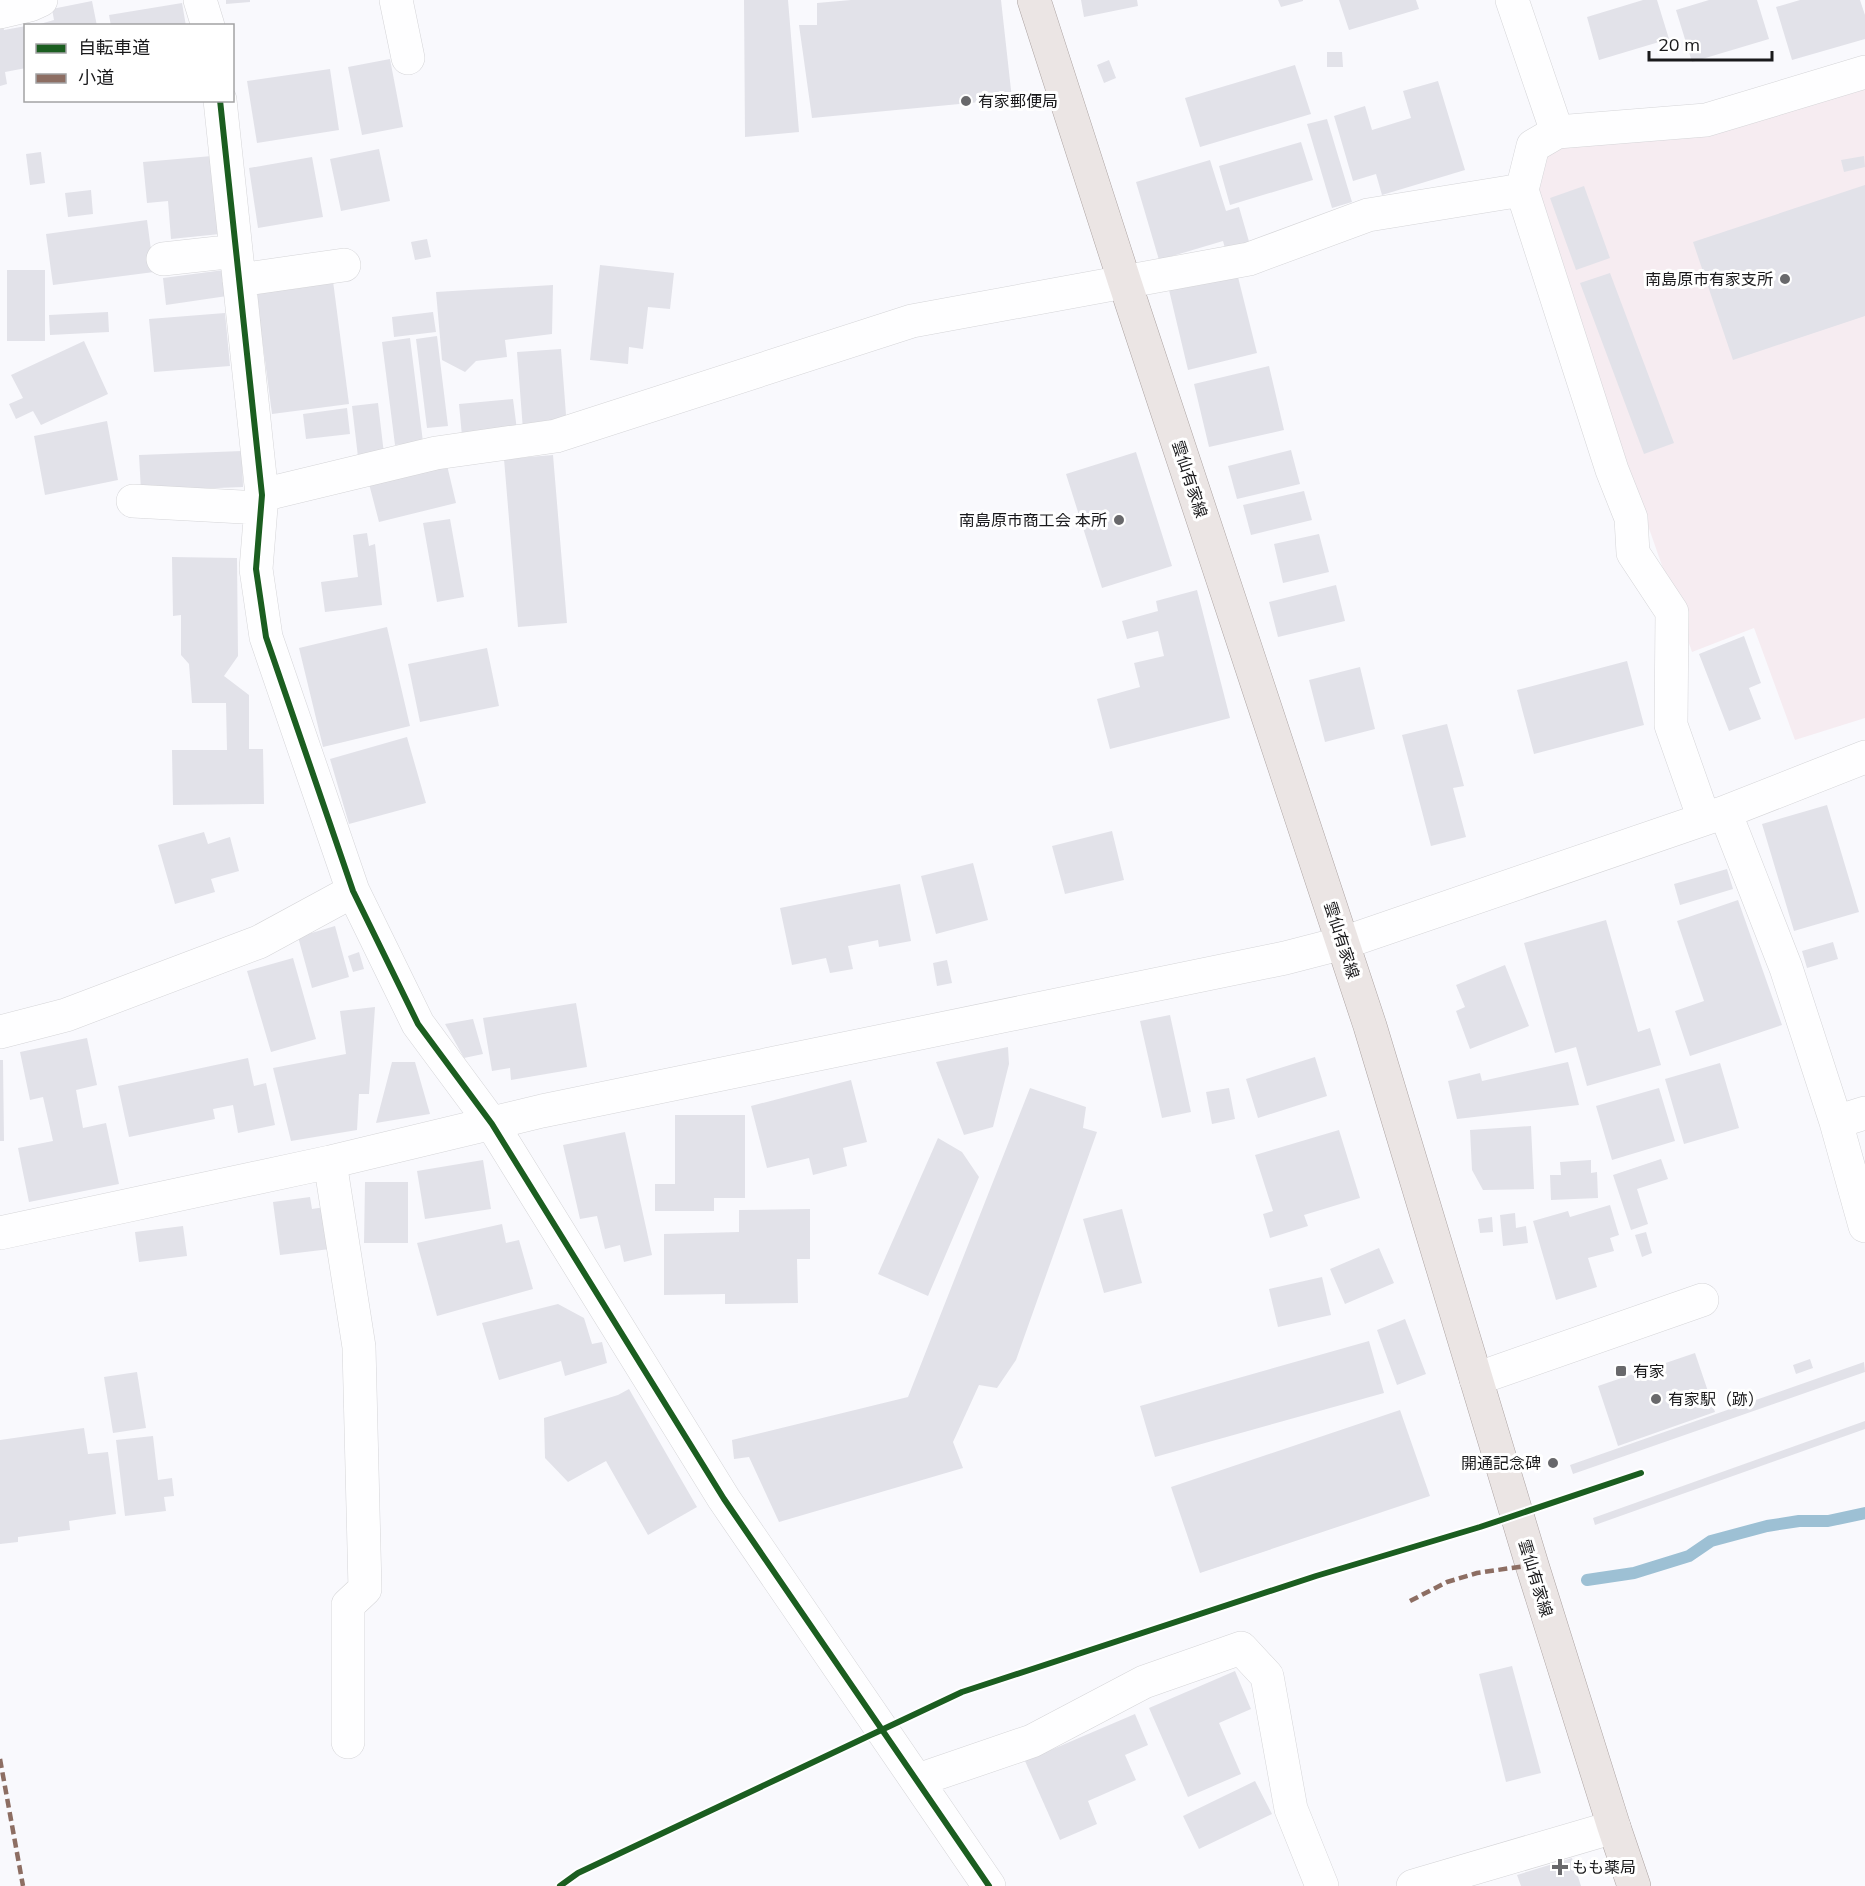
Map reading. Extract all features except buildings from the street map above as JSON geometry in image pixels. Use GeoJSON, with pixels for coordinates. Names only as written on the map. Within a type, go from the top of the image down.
{"type":"FeatureCollection","features":[{"type":"Feature","properties":{"kind":"main road","name":"雲仙有家線"},"geometry":{"type":"LineString","coordinates":[[1034,0],[1370,1026],[1476,1379],[1634,1886]]}},
{"type":"Feature","properties":{"kind":"street"},"geometry":{"type":"LineString","coordinates":[[0,12],[41,0]]}},
{"type":"Feature","properties":{"kind":"street"},"geometry":{"type":"LineString","coordinates":[[200,0],[207,24]]}},
{"type":"Feature","properties":{"kind":"street"},"geometry":{"type":"LineString","coordinates":[[396,0],[408,58]]}},
{"type":"Feature","properties":{"kind":"street"},"geometry":{"type":"LineString","coordinates":[[1512,0],[1557,132]]}},
{"type":"Feature","properties":{"kind":"street"},"geometry":{"type":"LineString","coordinates":[[1865,72],[1706,120],[1557,132],[1533,146],[1522,190],[1612,470],[1631,518],[1633,553],[1672,612],[1671,724],[1786,968],[1851,1117],[1865,1223]]}},
{"type":"Feature","properties":{"kind":"street"},"geometry":{"type":"LineString","coordinates":[[220,102],[261,502],[256,569],[266,637],[353,891],[418,1024],[492,1124],[724,1499],[918,1779],[989,1886]]}},
{"type":"Feature","properties":{"kind":"street"},"geometry":{"type":"LineString","coordinates":[[133,501],[261,502],[436,453],[556,436],[912,321],[1248,259],[1368,215],[1522,190]]}},
{"type":"Feature","properties":{"kind":"street"},"geometry":{"type":"LineString","coordinates":[[163,259],[237,265],[344,265]]}},
{"type":"Feature","properties":{"kind":"street"},"geometry":{"type":"LineString","coordinates":[[0,1233],[330,1162],[542,1111],[1285,958],[1343,943],[1714,815],[1865,757]]}},
{"type":"Feature","properties":{"kind":"street"},"geometry":{"type":"LineString","coordinates":[[0,1032],[66,1015],[259,942],[353,891]]}},
{"type":"Feature","properties":{"kind":"street"},"geometry":{"type":"LineString","coordinates":[[330,1162],[359,1347],[365,1589],[348,1605],[348,1742]]}},
{"type":"Feature","properties":{"kind":"street"},"geometry":{"type":"LineString","coordinates":[[1476,1379],[1702,1300]]}},
{"type":"Feature","properties":{"kind":"street"},"geometry":{"type":"LineString","coordinates":[[918,1779],[1032,1741],[1144,1682],[1241,1648],[1267,1676],[1291,1809],[1322,1886]]}},
{"type":"Feature","properties":{"kind":"street"},"geometry":{"type":"LineString","coordinates":[[1413,1886],[1614,1827]]}},
{"type":"Feature","properties":{"kind":"shaded area"},"geometry":{"type":"Polygon","coordinates":[[[1865,81],[1865,718],[1795,740],[1754,628],[1692,652],[1531,189],[1541,152],[1865,81]]]}},
{"type":"Feature","properties":{"kind":"waterway"},"geometry":{"type":"LineString","coordinates":[[1587,1580],[1634,1573],[1689,1556],[1711,1541],[1767,1526],[1799,1521],[1828,1521],[1865,1513]]}},
{"type":"Feature","properties":{"kind":"marked path"},"geometry":{"type":"LineString","coordinates":[[1410,1601],[1447,1582],[1477,1573],[1532,1565]]}},
{"type":"Feature","properties":{"kind":"marked path"},"geometry":{"type":"LineString","coordinates":[[0,1759],[23,1886]]}},
{"type":"Feature","properties":{"kind":"cycle path"},"geometry":{"type":"LineString","coordinates":[[220,102],[262,495],[256,569],[266,637],[353,891],[418,1024],[492,1124],[724,1499],[989,1886]]}},
{"type":"Feature","properties":{"kind":"cycle path"},"geometry":{"type":"LineString","coordinates":[[560,1886],[578,1873],[962,1692],[1316,1576],[1480,1527],[1641,1473]]}},
{"type":"Feature","properties":{"kind":"place","name":"有家郵便局"},"geometry":{"type":"Point","coordinates":[966,101]}},
{"type":"Feature","properties":{"kind":"place","name":"南島原市有家支所"},"geometry":{"type":"Point","coordinates":[1785,279]}},
{"type":"Feature","properties":{"kind":"place","name":"南島原市商工会 本所"},"geometry":{"type":"Point","coordinates":[1119,520]}},
{"type":"Feature","properties":{"kind":"place","name":"有家"},"geometry":{"type":"Point","coordinates":[1621,1371]}},
{"type":"Feature","properties":{"kind":"place","name":"有家駅（跡）"},"geometry":{"type":"Point","coordinates":[1656,1399]}},
{"type":"Feature","properties":{"kind":"place","name":"開通記念碑"},"geometry":{"type":"Point","coordinates":[1553,1463]}},
{"type":"Feature","properties":{"kind":"place","name":"もも薬局"},"geometry":{"type":"Point","coordinates":[1560,1867]}}]}
